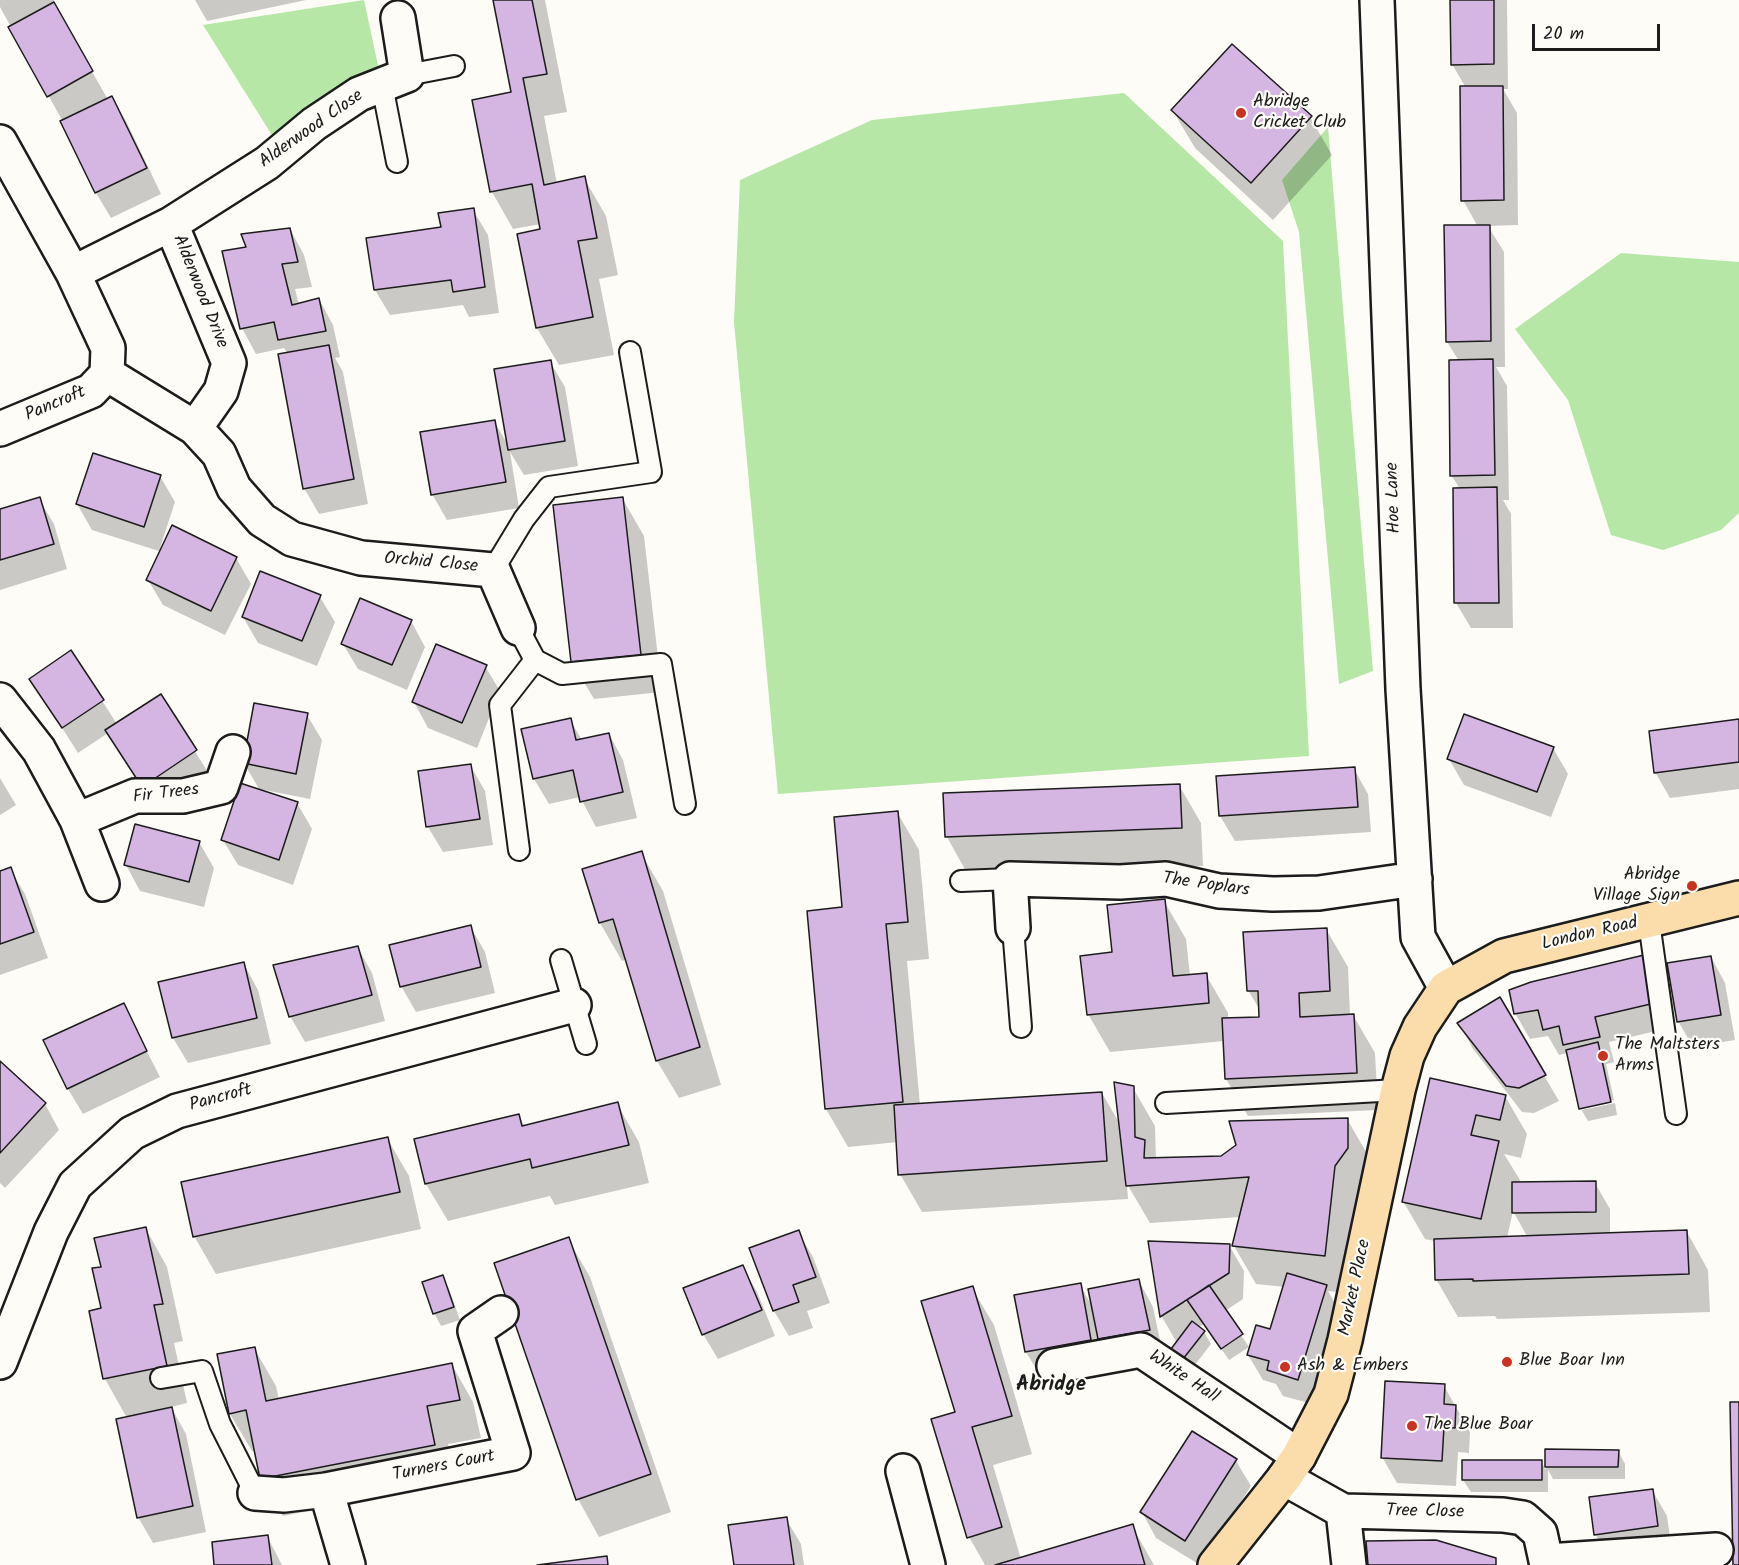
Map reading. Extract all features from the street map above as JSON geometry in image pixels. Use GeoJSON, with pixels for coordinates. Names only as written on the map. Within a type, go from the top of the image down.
{"type":"FeatureCollection","features":[{"type":"Feature","properties":{"kind":"main road","name":"London Road"},"geometry":{"type":"LineString","coordinates":[[1446,988],[1503,956],[1649,922],[1739,898]]}},
{"type":"Feature","properties":{"kind":"main road","name":"Market Place"},"geometry":{"type":"LineString","coordinates":[[1215,1565],[1292,1467],[1331,1394],[1348,1328],[1407,1056],[1420,1027],[1446,988]]}},
{"type":"Feature","properties":{"kind":"street","name":"Hoe Lane"},"geometry":{"type":"LineString","coordinates":[[1377,0],[1403,689],[1418,936],[1446,988]]}},
{"type":"Feature","properties":{"kind":"street"},"geometry":{"type":"LineString","coordinates":[[394,80],[398,18]]}},
{"type":"Feature","properties":{"kind":"street","name":"Alderwood Close"},"geometry":{"type":"LineString","coordinates":[[171,224],[267,163],[314,124],[359,94],[394,80]]}},
{"type":"Feature","properties":{"kind":"street"},"geometry":{"type":"LineString","coordinates":[[0,142],[73,273],[108,348],[107,374],[195,428]]}},
{"type":"Feature","properties":{"kind":"street","name":"Alderwood Drive"},"geometry":{"type":"LineString","coordinates":[[73,273],[171,224],[229,363],[221,391],[195,428]]}},
{"type":"Feature","properties":{"kind":"street","name":"Pancroft"},"geometry":{"type":"LineString","coordinates":[[0,429],[91,391],[107,374]]}},
{"type":"Feature","properties":{"kind":"street","name":"Orchid Close"},"geometry":{"type":"LineString","coordinates":[[195,428],[219,454],[234,488],[262,520],[292,538],[361,558],[493,570],[518,628]]}},
{"type":"Feature","properties":{"kind":"street"},"geometry":{"type":"LineString","coordinates":[[0,700],[39,750],[77,820],[102,884]]}},
{"type":"Feature","properties":{"kind":"street","name":"Fir Trees"},"geometry":{"type":"LineString","coordinates":[[77,820],[135,796],[183,796],[221,787],[233,752]]}},
{"type":"Feature","properties":{"kind":"street","name":"The Poplars"},"geometry":{"type":"LineString","coordinates":[[1010,879],[1120,882],[1166,879],[1219,891],[1273,894],[1318,893],[1415,879]]}},
{"type":"Feature","properties":{"kind":"street"},"geometry":{"type":"LineString","coordinates":[[1010,879],[1013,928]]}},
{"type":"Feature","properties":{"kind":"street","name":"Pancroft"},"geometry":{"type":"LineString","coordinates":[[0,1362],[51,1232],[75,1185],[132,1133],[177,1111],[574,1005]]}},
{"type":"Feature","properties":{"kind":"street","name":"Turners Court"},"geometry":{"type":"LineString","coordinates":[[255,1493],[284,1495],[326,1490],[513,1454],[475,1331],[501,1313]]}},
{"type":"Feature","properties":{"kind":"street","name":"White Hall"},"geometry":{"type":"LineString","coordinates":[[1054,1366],[1141,1350],[1292,1467]]}},
{"type":"Feature","properties":{"kind":"street","name":"Tree Close"},"geometry":{"type":"LineString","coordinates":[[1292,1467],[1343,1511],[1503,1515],[1523,1518],[1540,1533],[1547,1563],[1716,1550]]}},
{"type":"Feature","properties":{"kind":"street"},"geometry":{"type":"LineString","coordinates":[[903,1471],[928,1565]]}},
{"type":"Feature","properties":{"kind":"street"},"geometry":{"type":"LineString","coordinates":[[326,1490],[348,1565]]}},
{"type":"Feature","properties":{"kind":"street"},"geometry":{"type":"LineString","coordinates":[[1343,1511],[1349,1565]]}},
{"type":"Feature","properties":{"kind":"lane"},"geometry":{"type":"LineString","coordinates":[[397,162],[394,80],[454,66]]}},
{"type":"Feature","properties":{"kind":"lane"},"geometry":{"type":"LineString","coordinates":[[493,570],[524,519],[549,487],[651,472],[630,352]]}},
{"type":"Feature","properties":{"kind":"lane","name":"Orchid Close"},"geometry":{"type":"LineString","coordinates":[[518,628],[535,660]]}},
{"type":"Feature","properties":{"kind":"lane"},"geometry":{"type":"LineString","coordinates":[[519,850],[500,705],[535,660],[562,674],[662,664],[685,804]]}},
{"type":"Feature","properties":{"kind":"lane"},"geometry":{"type":"LineString","coordinates":[[961,881],[1010,879]]}},
{"type":"Feature","properties":{"kind":"lane"},"geometry":{"type":"LineString","coordinates":[[1649,922],[1676,1114]]}},
{"type":"Feature","properties":{"kind":"lane"},"geometry":{"type":"LineString","coordinates":[[1013,928],[1021,1028]]}},
{"type":"Feature","properties":{"kind":"lane"},"geometry":{"type":"LineString","coordinates":[[561,960],[586,1044]]}},
{"type":"Feature","properties":{"kind":"lane"},"geometry":{"type":"LineString","coordinates":[[1166,1103],[1398,1090]]}},
{"type":"Feature","properties":{"kind":"lane","name":"Turners Court"},"geometry":{"type":"LineString","coordinates":[[161,1378],[202,1371],[220,1424],[255,1493]]}},
{"type":"Feature","properties":{"kind":"green space"},"geometry":{"type":"Polygon","coordinates":[[[364,0],[380,75],[275,140],[203,25],[364,0]]]}},
{"type":"Feature","properties":{"kind":"green space"},"geometry":{"type":"Polygon","coordinates":[[[1124,93],[1283,241],[1309,756],[778,794],[734,322],[740,180],[872,120],[1124,93]]]}},
{"type":"Feature","properties":{"kind":"green space"},"geometry":{"type":"Polygon","coordinates":[[[1328,127],[1373,671],[1339,684],[1299,232],[1282,180],[1328,127]]]}},
{"type":"Feature","properties":{"kind":"green space"},"geometry":{"type":"Polygon","coordinates":[[[1621,253],[1739,262],[1739,513],[1721,530],[1663,550],[1611,535],[1568,400],[1515,329],[1621,253]]]}},
{"type":"Feature","properties":{"kind":"building"},"geometry":{"type":"Polygon","coordinates":[[[493,0],[532,0],[547,74],[523,78],[544,185],[585,176],[597,238],[578,241],[593,317],[536,328],[517,234],[540,229],[532,184],[490,192],[472,100],[511,92],[493,0]]]}},
{"type":"Feature","properties":{"kind":"building"},"geometry":{"type":"Polygon","coordinates":[[[1450,0],[1494,0],[1494,64],[1451,65],[1450,0]]]}},
{"type":"Feature","properties":{"kind":"building"},"geometry":{"type":"Polygon","coordinates":[[[54,2],[93,71],[47,97],[8,27],[54,2]]]}},
{"type":"Feature","properties":{"kind":"building","name":"Abridge Cricket Club"},"geometry":{"type":"Polygon","coordinates":[[[1232,44],[1312,116],[1251,183],[1171,110],[1232,44]]]}},
{"type":"Feature","properties":{"kind":"building"},"geometry":{"type":"Polygon","coordinates":[[[1460,86],[1503,86],[1504,200],[1461,201],[1460,86]]]}},
{"type":"Feature","properties":{"kind":"building"},"geometry":{"type":"Polygon","coordinates":[[[112,96],[147,168],[95,193],[60,121],[112,96]]]}},
{"type":"Feature","properties":{"kind":"building"},"geometry":{"type":"Polygon","coordinates":[[[474,208],[485,287],[453,292],[451,280],[374,290],[366,238],[441,227],[438,213],[474,208]]]}},
{"type":"Feature","properties":{"kind":"building"},"geometry":{"type":"Polygon","coordinates":[[[1444,225],[1490,225],[1491,341],[1446,342],[1444,225]]]}},
{"type":"Feature","properties":{"kind":"building"},"geometry":{"type":"Polygon","coordinates":[[[290,228],[298,262],[282,264],[292,305],[319,298],[326,331],[278,340],[274,322],[240,329],[222,251],[246,247],[241,234],[290,228]]]}},
{"type":"Feature","properties":{"kind":"building"},"geometry":{"type":"Polygon","coordinates":[[[329,345],[354,479],[303,489],[278,354],[329,345]]]}},
{"type":"Feature","properties":{"kind":"building"},"geometry":{"type":"Polygon","coordinates":[[[1493,359],[1495,475],[1450,476],[1449,360],[1493,359]]]}},
{"type":"Feature","properties":{"kind":"building"},"geometry":{"type":"Polygon","coordinates":[[[551,360],[565,441],[508,450],[494,369],[551,360]]]}},
{"type":"Feature","properties":{"kind":"building"},"geometry":{"type":"Polygon","coordinates":[[[495,420],[506,482],[431,495],[420,432],[495,420]]]}},
{"type":"Feature","properties":{"kind":"building"},"geometry":{"type":"Polygon","coordinates":[[[93,453],[161,475],[144,527],[76,504],[93,453]]]}},
{"type":"Feature","properties":{"kind":"building"},"geometry":{"type":"Polygon","coordinates":[[[1497,487],[1499,603],[1454,603],[1453,488],[1497,487]]]}},
{"type":"Feature","properties":{"kind":"building"},"geometry":{"type":"Polygon","coordinates":[[[40,497],[54,544],[0,560],[0,509],[40,497]]]}},
{"type":"Feature","properties":{"kind":"building"},"geometry":{"type":"Polygon","coordinates":[[[623,497],[641,655],[571,662],[553,505],[623,497]]]}},
{"type":"Feature","properties":{"kind":"building"},"geometry":{"type":"Polygon","coordinates":[[[172,525],[237,557],[211,611],[146,580],[172,525]]]}},
{"type":"Feature","properties":{"kind":"building"},"geometry":{"type":"Polygon","coordinates":[[[260,571],[321,595],[302,641],[242,617],[260,571]]]}},
{"type":"Feature","properties":{"kind":"building"},"geometry":{"type":"Polygon","coordinates":[[[360,598],[412,620],[392,665],[341,644],[360,598]]]}},
{"type":"Feature","properties":{"kind":"building"},"geometry":{"type":"Polygon","coordinates":[[[436,644],[487,665],[462,723],[412,702],[436,644]]]}},
{"type":"Feature","properties":{"kind":"building"},"geometry":{"type":"Polygon","coordinates":[[[71,650],[104,700],[62,728],[29,679],[71,650]]]}},
{"type":"Feature","properties":{"kind":"building"},"geometry":{"type":"Polygon","coordinates":[[[161,694],[197,750],[142,787],[105,730],[161,694]]]}},
{"type":"Feature","properties":{"kind":"building"},"geometry":{"type":"Polygon","coordinates":[[[254,703],[308,713],[296,774],[243,763],[254,703]]]}},
{"type":"Feature","properties":{"kind":"building"},"geometry":{"type":"Polygon","coordinates":[[[1464,714],[1554,747],[1537,792],[1447,759],[1464,714]]]}},
{"type":"Feature","properties":{"kind":"building"},"geometry":{"type":"Polygon","coordinates":[[[571,718],[576,740],[609,733],[623,792],[580,802],[573,770],[533,779],[521,729],[571,718]]]}},
{"type":"Feature","properties":{"kind":"building"},"geometry":{"type":"Polygon","coordinates":[[[1739,719],[1739,762],[1654,773],[1649,731],[1739,719]]]}},
{"type":"Feature","properties":{"kind":"building"},"geometry":{"type":"Polygon","coordinates":[[[471,764],[480,819],[426,827],[418,771],[471,764]]]}},
{"type":"Feature","properties":{"kind":"building"},"geometry":{"type":"Polygon","coordinates":[[[1355,767],[1358,807],[1219,816],[1216,776],[1355,767]]]}},
{"type":"Feature","properties":{"kind":"building"},"geometry":{"type":"Polygon","coordinates":[[[240,783],[298,802],[279,860],[221,840],[240,783]]]}},
{"type":"Feature","properties":{"kind":"building"},"geometry":{"type":"Polygon","coordinates":[[[1180,784],[1182,828],[945,837],[943,793],[1180,784]]]}},
{"type":"Feature","properties":{"kind":"building"},"geometry":{"type":"Polygon","coordinates":[[[898,811],[908,922],[886,924],[903,1102],[825,1109],[807,911],[842,907],[834,817],[898,811]]]}},
{"type":"Feature","properties":{"kind":"building"},"geometry":{"type":"Polygon","coordinates":[[[135,824],[200,841],[189,882],[124,865],[135,824]]]}},
{"type":"Feature","properties":{"kind":"building"},"geometry":{"type":"Polygon","coordinates":[[[642,851],[700,1047],[656,1061],[613,919],[599,923],[582,869],[642,851]]]}},
{"type":"Feature","properties":{"kind":"building"},"geometry":{"type":"Polygon","coordinates":[[[11,867],[34,932],[0,944],[0,871],[11,867]]]}},
{"type":"Feature","properties":{"kind":"building"},"geometry":{"type":"Polygon","coordinates":[[[1165,899],[1173,976],[1207,973],[1209,1003],[1087,1015],[1080,956],[1112,952],[1107,905],[1165,899]]]}},
{"type":"Feature","properties":{"kind":"building"},"geometry":{"type":"Polygon","coordinates":[[[471,925],[481,967],[400,987],[389,945],[471,925]]]}},
{"type":"Feature","properties":{"kind":"building"},"geometry":{"type":"Polygon","coordinates":[[[1327,928],[1330,991],[1299,993],[1300,1017],[1354,1014],[1357,1073],[1225,1079],[1222,1018],[1259,1017],[1258,991],[1247,991],[1243,932],[1327,928]]]}},
{"type":"Feature","properties":{"kind":"building"},"geometry":{"type":"Polygon","coordinates":[[[358,946],[372,995],[289,1017],[273,965],[358,946]]]}},
{"type":"Feature","properties":{"kind":"building"},"geometry":{"type":"Polygon","coordinates":[[[1644,955],[1655,1003],[1595,1017],[1600,1037],[1563,1045],[1559,1026],[1543,1030],[1538,1010],[1514,1014],[1509,990],[1531,982],[1644,955]]]}},
{"type":"Feature","properties":{"kind":"building"},"geometry":{"type":"Polygon","coordinates":[[[1711,956],[1721,1015],[1677,1022],[1667,963],[1711,956]]]}},
{"type":"Feature","properties":{"kind":"building"},"geometry":{"type":"Polygon","coordinates":[[[244,962],[257,1018],[172,1038],[158,982],[244,962]]]}},
{"type":"Feature","properties":{"kind":"building"},"geometry":{"type":"Polygon","coordinates":[[[1500,997],[1546,1075],[1519,1088],[1506,1086],[1457,1023],[1500,997]]]}},
{"type":"Feature","properties":{"kind":"building"},"geometry":{"type":"Polygon","coordinates":[[[124,1003],[147,1051],[67,1089],[43,1040],[124,1003]]]}},
{"type":"Feature","properties":{"kind":"building"},"geometry":{"type":"Polygon","coordinates":[[[1598,1042],[1611,1102],[1579,1109],[1566,1050],[1598,1042]]]}},
{"type":"Feature","properties":{"kind":"building"},"geometry":{"type":"Polygon","coordinates":[[[0,1061],[46,1103],[0,1153],[0,1061]]]}},
{"type":"Feature","properties":{"kind":"building"},"geometry":{"type":"Polygon","coordinates":[[[1430,1078],[1506,1095],[1500,1120],[1476,1115],[1471,1135],[1499,1141],[1481,1219],[1402,1202],[1430,1078]]]}},
{"type":"Feature","properties":{"kind":"building"},"geometry":{"type":"Polygon","coordinates":[[[1114,1082],[1134,1086],[1135,1137],[1145,1140],[1144,1158],[1221,1156],[1236,1145],[1229,1121],[1348,1118],[1348,1148],[1335,1166],[1325,1256],[1232,1246],[1249,1177],[1126,1186],[1114,1082]]]}},
{"type":"Feature","properties":{"kind":"building"},"geometry":{"type":"Polygon","coordinates":[[[1102,1092],[1107,1161],[898,1175],[894,1105],[1102,1092]]]}},
{"type":"Feature","properties":{"kind":"building"},"geometry":{"type":"Polygon","coordinates":[[[618,1102],[629,1145],[532,1168],[530,1159],[425,1184],[414,1139],[519,1114],[522,1126],[618,1102]]]}},
{"type":"Feature","properties":{"kind":"building"},"geometry":{"type":"Polygon","coordinates":[[[388,1137],[400,1192],[193,1237],[181,1182],[388,1137]]]}},
{"type":"Feature","properties":{"kind":"building"},"geometry":{"type":"Polygon","coordinates":[[[1596,1181],[1596,1212],[1512,1213],[1512,1182],[1596,1181]]]}},
{"type":"Feature","properties":{"kind":"building"},"geometry":{"type":"Polygon","coordinates":[[[146,1227],[163,1304],[154,1305],[167,1366],[103,1379],[89,1311],[101,1308],[92,1268],[101,1267],[94,1238],[146,1227]]]}},
{"type":"Feature","properties":{"kind":"building"},"geometry":{"type":"Polygon","coordinates":[[[799,1230],[816,1277],[793,1285],[799,1302],[773,1311],[749,1248],[799,1230]]]}},
{"type":"Feature","properties":{"kind":"building"},"geometry":{"type":"Polygon","coordinates":[[[1687,1230],[1689,1274],[1473,1281],[1473,1279],[1435,1280],[1434,1239],[1687,1230]]]}},
{"type":"Feature","properties":{"kind":"building"},"geometry":{"type":"Polygon","coordinates":[[[569,1237],[651,1474],[576,1500],[494,1263],[569,1237]]]}},
{"type":"Feature","properties":{"kind":"building"},"geometry":{"type":"Polygon","coordinates":[[[1148,1241],[1230,1244],[1229,1273],[1160,1317],[1148,1241]]]}},
{"type":"Feature","properties":{"kind":"building"},"geometry":{"type":"Polygon","coordinates":[[[743,1265],[762,1310],[702,1335],[683,1288],[743,1265]]]}},
{"type":"Feature","properties":{"kind":"building"},"geometry":{"type":"Polygon","coordinates":[[[1287,1273],[1327,1285],[1298,1380],[1267,1370],[1269,1361],[1247,1355],[1256,1325],[1270,1329],[1287,1273]]]}},
{"type":"Feature","properties":{"kind":"building"},"geometry":{"type":"Polygon","coordinates":[[[443,1275],[454,1307],[433,1314],[422,1282],[443,1275]]]}},
{"type":"Feature","properties":{"kind":"building"},"geometry":{"type":"Polygon","coordinates":[[[1139,1279],[1150,1330],[1098,1339],[1088,1289],[1139,1279]]]}},
{"type":"Feature","properties":{"kind":"building"},"geometry":{"type":"Polygon","coordinates":[[[1081,1283],[1091,1340],[1025,1352],[1014,1295],[1081,1283]]]}},
{"type":"Feature","properties":{"kind":"building"},"geometry":{"type":"Polygon","coordinates":[[[1209,1285],[1243,1334],[1221,1349],[1187,1300],[1209,1285]]]}},
{"type":"Feature","properties":{"kind":"building"},"geometry":{"type":"Polygon","coordinates":[[[973,1286],[1012,1416],[972,1427],[1002,1527],[967,1538],[931,1419],[955,1412],[921,1301],[973,1286]]]}},
{"type":"Feature","properties":{"kind":"building"},"geometry":{"type":"Polygon","coordinates":[[[1192,1321],[1205,1331],[1183,1359],[1171,1349],[1192,1321]]]}},
{"type":"Feature","properties":{"kind":"building"},"geometry":{"type":"Polygon","coordinates":[[[255,1347],[266,1401],[452,1363],[460,1400],[427,1406],[435,1445],[260,1479],[246,1410],[229,1414],[217,1354],[255,1347]]]}},
{"type":"Feature","properties":{"kind":"building"},"geometry":{"type":"Polygon","coordinates":[[[1385,1381],[1445,1384],[1444,1404],[1456,1405],[1455,1428],[1444,1427],[1442,1461],[1381,1458],[1385,1381]]]}},
{"type":"Feature","properties":{"kind":"building"},"geometry":{"type":"Polygon","coordinates":[[[1730,1402],[1739,1402],[1739,1565],[1733,1565],[1730,1402]]]}},
{"type":"Feature","properties":{"kind":"building"},"geometry":{"type":"Polygon","coordinates":[[[172,1407],[193,1506],[137,1518],[116,1419],[172,1407]]]}},
{"type":"Feature","properties":{"kind":"building"},"geometry":{"type":"Polygon","coordinates":[[[1192,1431],[1237,1459],[1185,1541],[1140,1512],[1192,1431]]]}},
{"type":"Feature","properties":{"kind":"building"},"geometry":{"type":"Polygon","coordinates":[[[1545,1449],[1619,1450],[1618,1467],[1545,1467],[1545,1449]]]}},
{"type":"Feature","properties":{"kind":"building"},"geometry":{"type":"Polygon","coordinates":[[[1462,1460],[1542,1460],[1542,1480],[1462,1480],[1462,1460]]]}},
{"type":"Feature","properties":{"kind":"building"},"geometry":{"type":"Polygon","coordinates":[[[1653,1489],[1658,1526],[1594,1535],[1589,1497],[1653,1489]]]}},
{"type":"Feature","properties":{"kind":"building"},"geometry":{"type":"Polygon","coordinates":[[[787,1517],[794,1565],[734,1565],[728,1525],[787,1517]]]}},
{"type":"Feature","properties":{"kind":"building"},"geometry":{"type":"Polygon","coordinates":[[[1133,1524],[1145,1565],[995,1565],[1133,1524]]]}},
{"type":"Feature","properties":{"kind":"building"},"geometry":{"type":"Polygon","coordinates":[[[268,1535],[272,1565],[214,1565],[212,1542],[268,1535]]]}},
{"type":"Feature","properties":{"kind":"building"},"geometry":{"type":"Polygon","coordinates":[[[1436,1540],[1496,1558],[1496,1565],[1368,1565],[1366,1541],[1436,1540]]]}},
{"type":"Feature","properties":{"kind":"building"},"geometry":{"type":"Polygon","coordinates":[[[607,1556],[608,1565],[537,1565],[607,1556]]]}},
{"type":"Feature","properties":{"kind":"place","name":"Abridge Cricket Club"},"geometry":{"type":"Point","coordinates":[1241,113]}},
{"type":"Feature","properties":{"kind":"place","name":"Abridge Village Sign"},"geometry":{"type":"Point","coordinates":[1692,886]}},
{"type":"Feature","properties":{"kind":"place","name":"The Maltsters Arms"},"geometry":{"type":"Point","coordinates":[1603,1056]}},
{"type":"Feature","properties":{"kind":"place","name":"Blue Boar Inn"},"geometry":{"type":"Point","coordinates":[1507,1362]}},
{"type":"Feature","properties":{"kind":"place","name":"Ash & Embers"},"geometry":{"type":"Point","coordinates":[1285,1367]}},
{"type":"Feature","properties":{"kind":"place","name":"The Blue Boar"},"geometry":{"type":"Point","coordinates":[1412,1426]}},
{"type":"Feature","properties":{"kind":"district","name":"Abridge"},"geometry":{"type":"Point","coordinates":[1051,1386]}}]}
